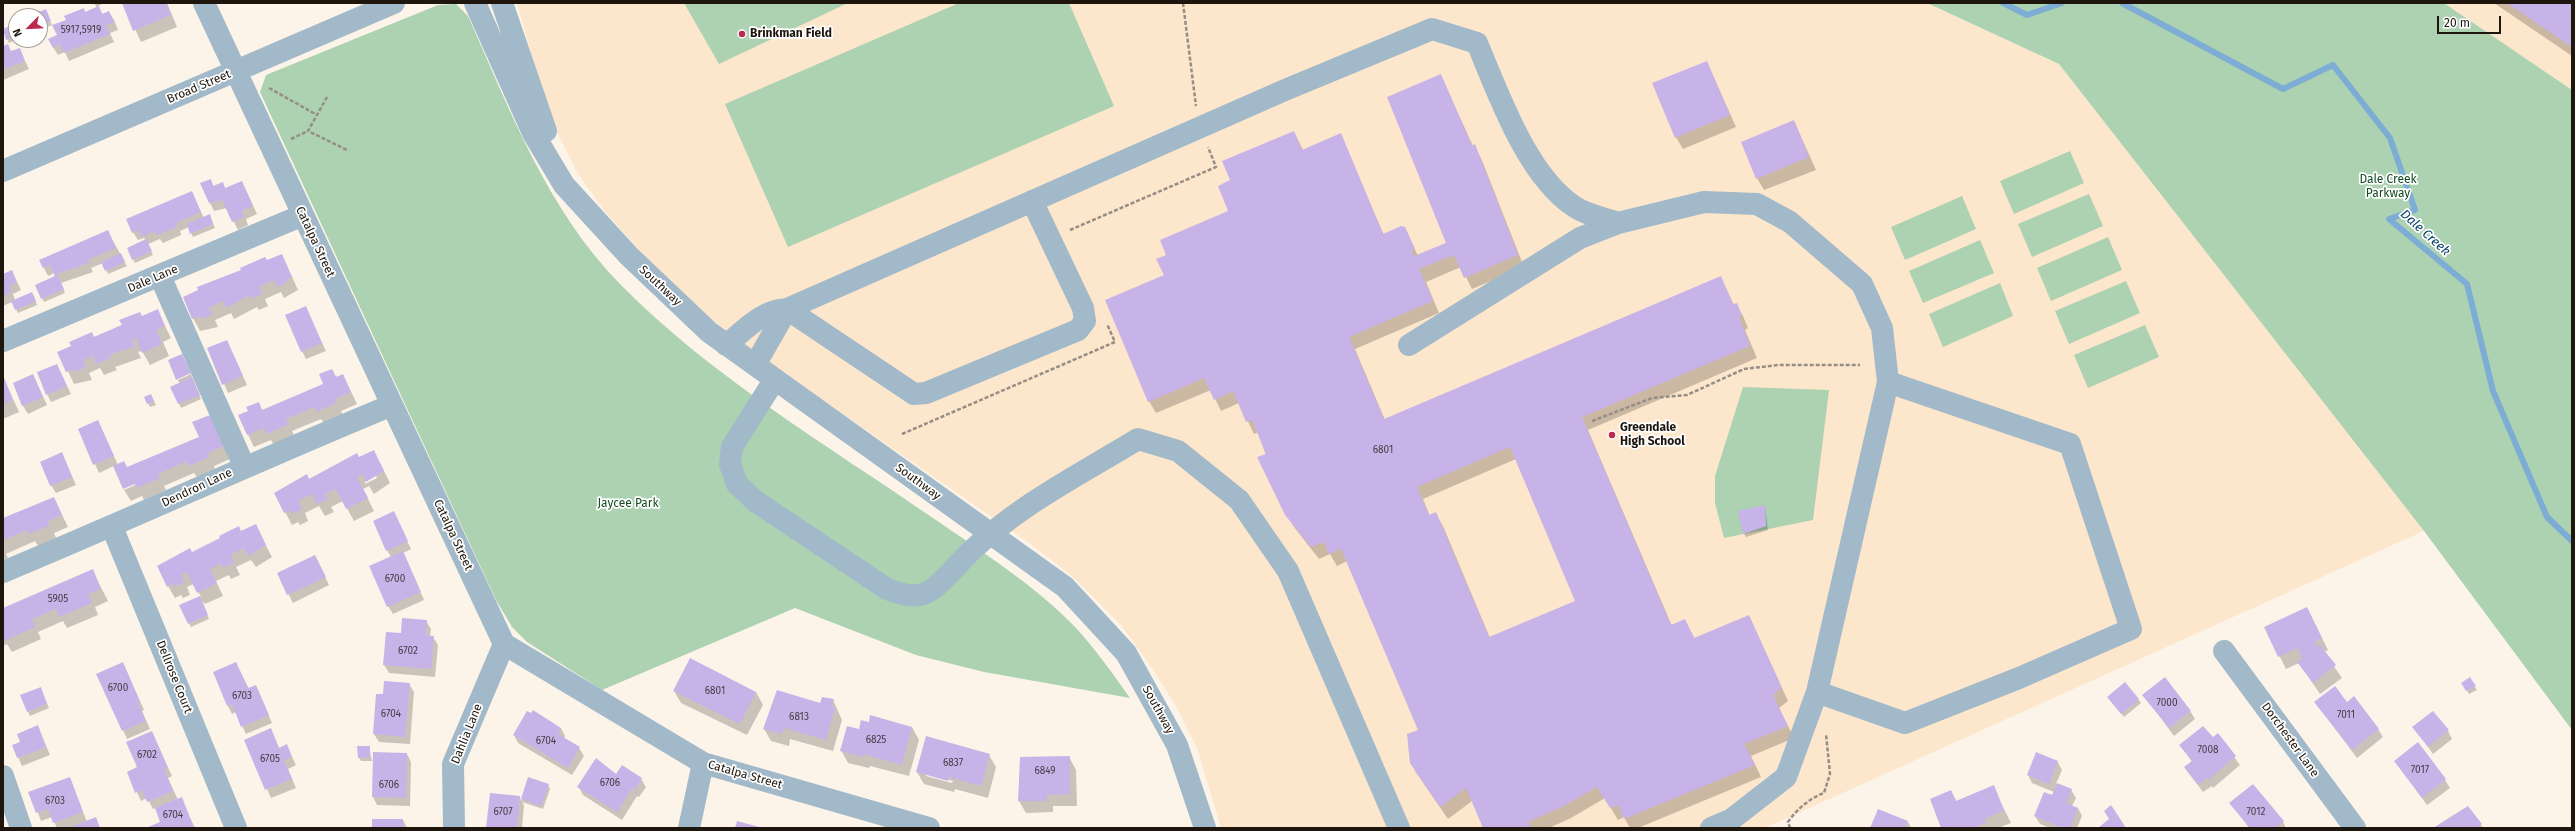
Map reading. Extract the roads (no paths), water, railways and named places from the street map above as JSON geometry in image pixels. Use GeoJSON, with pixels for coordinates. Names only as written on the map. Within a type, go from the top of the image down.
{"type":"FeatureCollection","features":[{"type":"Feature","properties":{"kind":"street","name":"Catalpa Street"},"geometry":{"type":"LineString","coordinates":[[204,3],[504,644],[703,764],[929,828]]}},
{"type":"Feature","properties":{"kind":"street"},"geometry":{"type":"LineString","coordinates":[[321,35],[362,3]]}},
{"type":"Feature","properties":{"kind":"street","name":"Broad Street"},"geometry":{"type":"LineString","coordinates":[[3,171],[394,3]]}},
{"type":"Feature","properties":{"kind":"street","name":"Southway"},"geometry":{"type":"LineString","coordinates":[[475,3],[533,134],[564,185],[629,256],[709,332],[726,345],[1065,587],[1126,653],[1177,745],[1205,828]]}},
{"type":"Feature","properties":{"kind":"street","name":"Southway"},"geometry":{"type":"LineString","coordinates":[[502,3],[564,185]]}},
{"type":"Feature","properties":{"kind":"street"},"geometry":{"type":"LineString","coordinates":[[726,345],[757,320],[778,309],[787,309],[1202,126],[1432,29],[1477,43],[1508,116],[1543,179],[1575,208],[1618,223]]}},
{"type":"Feature","properties":{"kind":"street"},"geometry":{"type":"LineString","coordinates":[[787,309],[914,394],[926,393],[1078,330],[1085,321],[1083,308],[1032,201]]}},
{"type":"Feature","properties":{"kind":"street"},"geometry":{"type":"LineString","coordinates":[[1409,345],[1580,238],[1618,223],[1704,202],[1757,204],[1790,222],[1862,284],[1882,328],[1888,382],[1817,692],[1786,777],[1732,819],[1711,828]]}},
{"type":"Feature","properties":{"kind":"street","name":"Dale Lane"},"geometry":{"type":"LineString","coordinates":[[3,341],[303,215]]}},
{"type":"Feature","properties":{"kind":"street"},"geometry":{"type":"LineString","coordinates":[[160,276],[244,466]]}},
{"type":"Feature","properties":{"kind":"street"},"geometry":{"type":"LineString","coordinates":[[755,365],[787,309]]}},
{"type":"Feature","properties":{"kind":"street"},"geometry":{"type":"LineString","coordinates":[[775,379],[732,447],[730,464],[737,484],[756,501],[887,590],[909,595],[924,594],[936,585],[989,533],[1031,502],[1138,439],[1178,452],[1239,500],[1288,571],[1399,828]]}},
{"type":"Feature","properties":{"kind":"street"},"geometry":{"type":"LineString","coordinates":[[1817,692],[1906,723],[2019,678],[2131,629],[2070,444],[1888,382]]}},
{"type":"Feature","properties":{"kind":"street","name":"Dendron Lane"},"geometry":{"type":"LineString","coordinates":[[3,572],[112,527],[244,466],[392,405]]}},
{"type":"Feature","properties":{"kind":"street","name":"Dellrose Court"},"geometry":{"type":"LineString","coordinates":[[112,527],[236,828]]}},
{"type":"Feature","properties":{"kind":"street","name":"Dahlia Lane"},"geometry":{"type":"LineString","coordinates":[[454,828],[453,764],[504,644]]}},
{"type":"Feature","properties":{"kind":"street","name":"Dorchester Lane"},"geometry":{"type":"LineString","coordinates":[[2224,651],[2355,828]]}},
{"type":"Feature","properties":{"kind":"street"},"geometry":{"type":"LineString","coordinates":[[689,828],[703,764]]}},
{"type":"Feature","properties":{"kind":"street"},"geometry":{"type":"LineString","coordinates":[[3,776],[21,828]]}},
{"type":"Feature","properties":{"kind":"waterway","name":"Dale Creek"},"geometry":{"type":"LineString","coordinates":[[2003,3],[2027,15],[2062,3]]}},
{"type":"Feature","properties":{"kind":"waterway","name":"Dale Creek"},"geometry":{"type":"LineString","coordinates":[[2122,3],[2283,89],[2333,65],[2390,138],[2415,210],[2389,219],[2467,284],[2493,391],[2547,517],[2572,541]]}},
{"type":"Feature","properties":{"kind":"place","name":"Brinkman Field"},"geometry":{"type":"Point","coordinates":[742,34]}},
{"type":"Feature","properties":{"kind":"place","name":"Greendale High School"},"geometry":{"type":"Point","coordinates":[1612,435]}},
{"type":"Feature","properties":{"kind":"park label","name":"Dale Creek Parkway"},"geometry":{"type":"Point","coordinates":[2388,187]}},
{"type":"Feature","properties":{"kind":"park label","name":"Jaycee Park"},"geometry":{"type":"Point","coordinates":[628,504]}}]}
